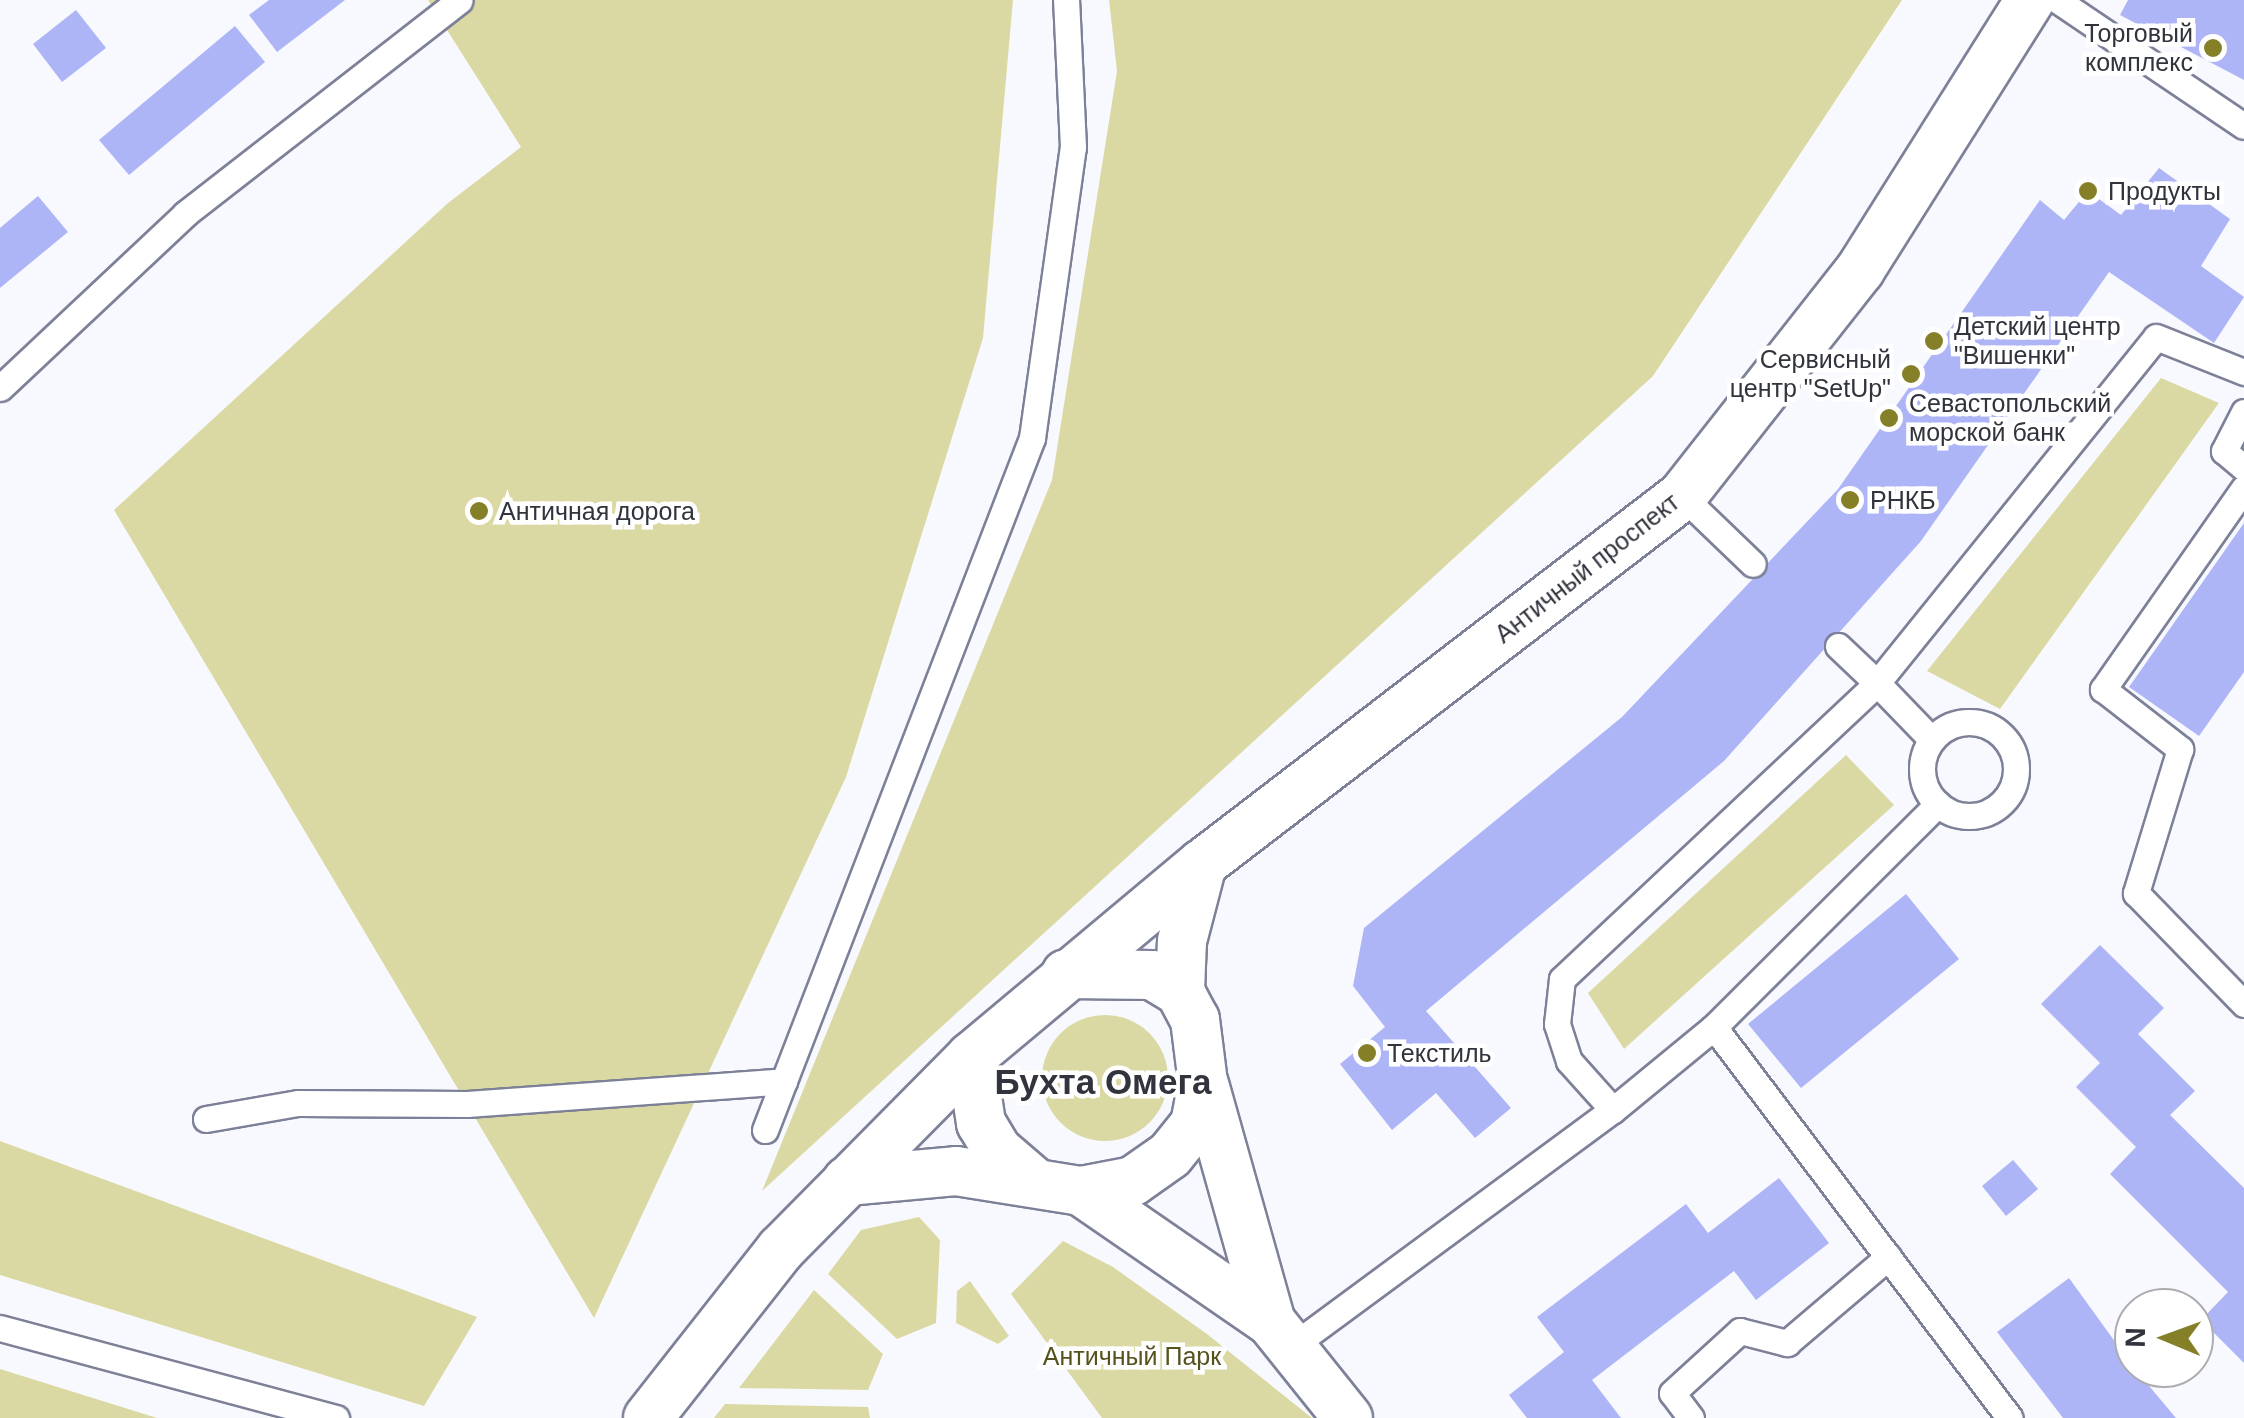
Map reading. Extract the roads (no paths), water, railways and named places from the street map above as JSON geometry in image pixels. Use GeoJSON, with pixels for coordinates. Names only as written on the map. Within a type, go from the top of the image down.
{"type":"FeatureCollection","features":[{"type":"Feature","properties":{"kind":"street","name":"Античный проспект"},"geometry":{"type":"LineString","coordinates":[[648,1418],[780,1249],[971,1057],[1202,864],[1682,496],[1860,270],[2030,0]]}},
{"type":"Feature","properties":{"kind":"street"},"geometry":{"type":"LineString","coordinates":[[1180,992],[1182,942],[1202,864]]}},
{"type":"Feature","properties":{"kind":"street"},"geometry":{"type":"LineString","coordinates":[[1066,974],[1152,975],[1180,992],[1196,1020],[1203,1083],[1281,1334]]}},
{"type":"Feature","properties":{"kind":"street"},"geometry":{"type":"LineString","coordinates":[[971,1057],[981,1123],[997,1150],[1032,1180]]}},
{"type":"Feature","properties":{"kind":"street"},"geometry":{"type":"LineString","coordinates":[[848,1181],[956,1170],[1082,1191],[1133,1182],[1170,1156],[1195,1124],[1203,1083]]}},
{"type":"Feature","properties":{"kind":"street"},"geometry":{"type":"LineString","coordinates":[[1082,1191],[1281,1334],[1348,1418]]}},
{"type":"Feature","properties":{"kind":"lane"},"geometry":{"type":"LineString","coordinates":[[0,388],[185,214],[460,0]]}},
{"type":"Feature","properties":{"kind":"lane"},"geometry":{"type":"LineString","coordinates":[[765,1130],[1032,438],[1073,147],[1066,0]]}},
{"type":"Feature","properties":{"kind":"lane"},"geometry":{"type":"LineString","coordinates":[[2057,0],[2244,126]]}},
{"type":"Feature","properties":{"kind":"lane"},"geometry":{"type":"LineString","coordinates":[[1613,1110],[1569,1061],[1558,1024],[1562,978],[1877,683],[2156,338],[2244,372]]}},
{"type":"Feature","properties":{"kind":"lane"},"geometry":{"type":"LineString","coordinates":[[2244,412],[2224,451],[2244,468]]}},
{"type":"Feature","properties":{"kind":"lane"},"geometry":{"type":"LineString","coordinates":[[2244,488],[2104,689],[2180,750],[2136,893],[2244,1004]]}},
{"type":"Feature","properties":{"kind":"lane"},"geometry":{"type":"LineString","coordinates":[[1682,496],[1753,564]]}},
{"type":"Feature","properties":{"kind":"lane"},"geometry":{"type":"LineString","coordinates":[[1838,646],[1932,740]]}},
{"type":"Feature","properties":{"kind":"lane"},"geometry":{"type":"LineString","coordinates":[[1959,723],[1990,727],[2004,737],[2016,766],[2011,790],[1990,812],[1965,816],[1938,804],[1922,776],[1932,740],[1959,723]]}},
{"type":"Feature","properties":{"kind":"lane"},"geometry":{"type":"LineString","coordinates":[[1281,1334],[1613,1110],[1714,1027],[1938,804]]}},
{"type":"Feature","properties":{"kind":"lane"},"geometry":{"type":"LineString","coordinates":[[1714,1027],[1888,1258],[1999,1414]]}},
{"type":"Feature","properties":{"kind":"lane"},"geometry":{"type":"LineString","coordinates":[[206,1119],[298,1104],[467,1104],[784,1081]]}},
{"type":"Feature","properties":{"kind":"lane"},"geometry":{"type":"LineString","coordinates":[[1691,1418],[1672,1393],[1740,1331],[1788,1343],[1888,1258]]}},
{"type":"Feature","properties":{"kind":"lane"},"geometry":{"type":"LineString","coordinates":[[0,1328],[336,1418]]}},
{"type":"Feature","properties":{"kind":"place","name":"Торговый комплекс"},"geometry":{"type":"Point","coordinates":[2213,48]}},
{"type":"Feature","properties":{"kind":"place","name":"Продукты"},"geometry":{"type":"Point","coordinates":[2088,191]}},
{"type":"Feature","properties":{"kind":"place","name":"Детский центр \"Вишенки\""},"geometry":{"type":"Point","coordinates":[1934,341]}},
{"type":"Feature","properties":{"kind":"place","name":"Сервисный центр \"SetUp\""},"geometry":{"type":"Point","coordinates":[1911,374]}},
{"type":"Feature","properties":{"kind":"place","name":"Севастопольский морской банк"},"geometry":{"type":"Point","coordinates":[1889,418]}},
{"type":"Feature","properties":{"kind":"place","name":"РНКБ"},"geometry":{"type":"Point","coordinates":[1850,500]}},
{"type":"Feature","properties":{"kind":"place","name":"Античная дорога"},"geometry":{"type":"Point","coordinates":[479,511]}},
{"type":"Feature","properties":{"kind":"place","name":"Текстиль"},"geometry":{"type":"Point","coordinates":[1367,1053]}},
{"type":"Feature","properties":{"kind":"district","name":"Бухта Омега"},"geometry":{"type":"Point","coordinates":[1103,1082]}},
{"type":"Feature","properties":{"kind":"park label","name":"Античный Парк"},"geometry":{"type":"Point","coordinates":[1132,1356]}}]}
